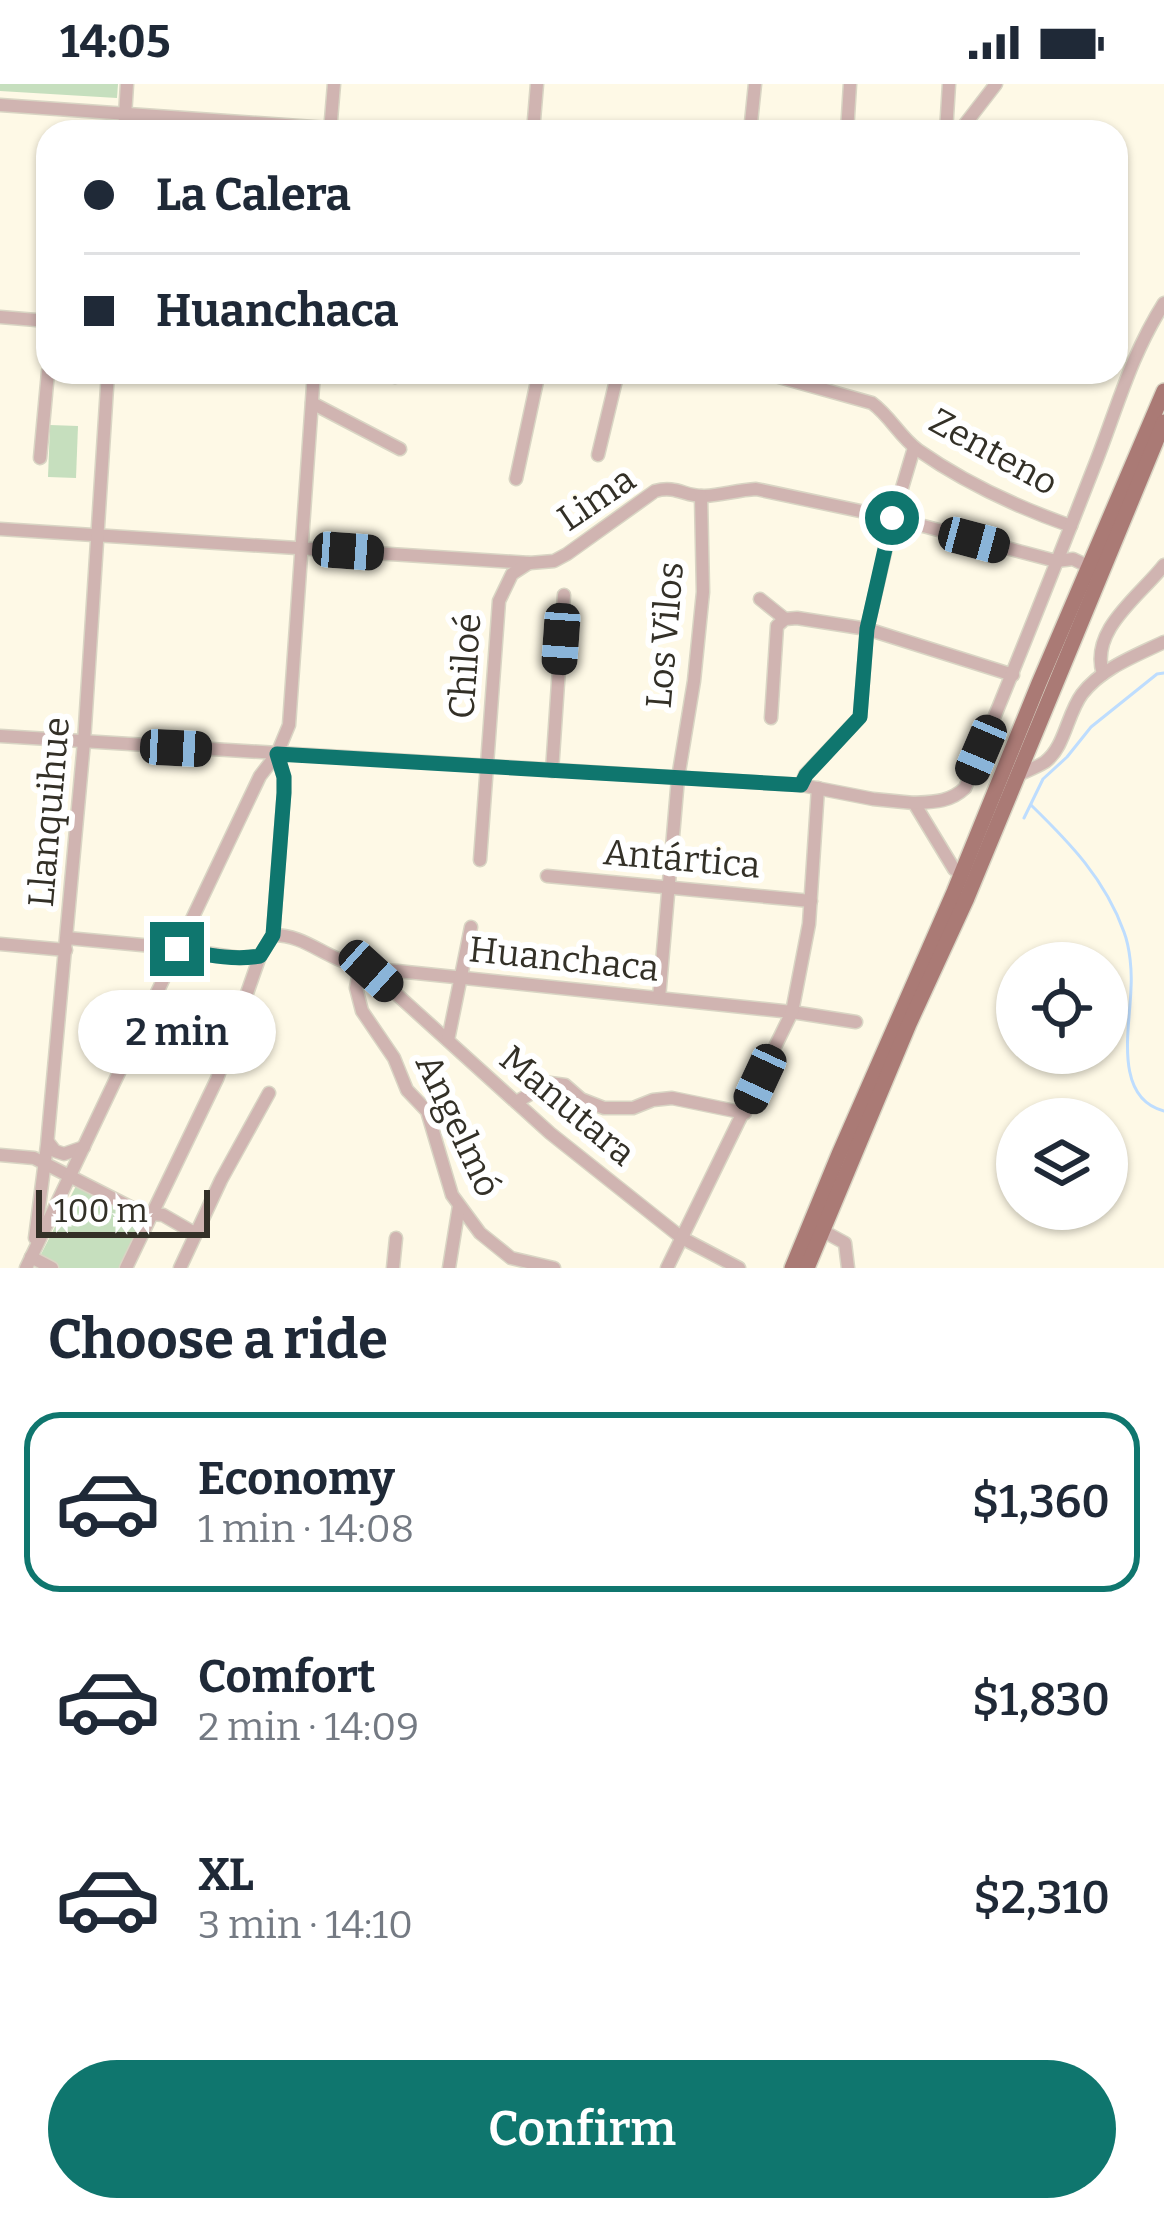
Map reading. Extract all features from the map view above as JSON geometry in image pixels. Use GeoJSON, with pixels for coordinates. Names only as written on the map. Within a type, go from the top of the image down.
{"type":"FeatureCollection","features":[{"type":"Feature","properties":{"kind":"main road"},"geometry":{"type":"LineString","coordinates":[[792,1268],[1018,775],[1163,395]]}},
{"type":"Feature","properties":{"kind":"main road"},"geometry":{"type":"LineString","coordinates":[[807,1268],[910,1024],[1039,683],[1164,422]]}},
{"type":"Feature","properties":{"kind":"street"},"geometry":{"type":"LineString","coordinates":[[125,120],[128,84]]}},
{"type":"Feature","properties":{"kind":"street"},"geometry":{"type":"LineString","coordinates":[[331,120],[334,84]]}},
{"type":"Feature","properties":{"kind":"street"},"geometry":{"type":"LineString","coordinates":[[534,120],[537,84]]}},
{"type":"Feature","properties":{"kind":"street"},"geometry":{"type":"LineString","coordinates":[[751,120],[755,84]]}},
{"type":"Feature","properties":{"kind":"street"},"geometry":{"type":"LineString","coordinates":[[848,120],[850,84]]}},
{"type":"Feature","properties":{"kind":"street"},"geometry":{"type":"LineString","coordinates":[[947,120],[949,84]]}},
{"type":"Feature","properties":{"kind":"street"},"geometry":{"type":"LineString","coordinates":[[968,120],[996,84]]}},
{"type":"Feature","properties":{"kind":"street"},"geometry":{"type":"LineString","coordinates":[[0,105],[202,120]]}},
{"type":"Feature","properties":{"kind":"street"},"geometry":{"type":"LineString","coordinates":[[1128,370],[1164,304]]}},
{"type":"Feature","properties":{"kind":"street"},"geometry":{"type":"LineString","coordinates":[[0,317],[36,320]]}},
{"type":"Feature","properties":{"kind":"street"},"geometry":{"type":"LineString","coordinates":[[40,458],[47,384]]}},
{"type":"Feature","properties":{"kind":"street","name":"Llanquihue"},"geometry":{"type":"LineString","coordinates":[[28,1262],[45,1165],[67,944],[107,384]]}},
{"type":"Feature","properties":{"kind":"street"},"geometry":{"type":"LineString","coordinates":[[52,1268],[28,1262],[84,1148],[170,948],[289,725],[313,384]]}},
{"type":"Feature","properties":{"kind":"street"},"geometry":{"type":"LineString","coordinates":[[516,479],[536,384]]}},
{"type":"Feature","properties":{"kind":"street"},"geometry":{"type":"LineString","coordinates":[[598,455],[615,384]]}},
{"type":"Feature","properties":{"kind":"street","name":"Zenteno"},"geometry":{"type":"LineString","coordinates":[[806,384],[872,403],[914,448],[1017,507],[1071,526]]}},
{"type":"Feature","properties":{"kind":"street"},"geometry":{"type":"LineString","coordinates":[[825,389],[826,384]]}},
{"type":"Feature","properties":{"kind":"street"},"geometry":{"type":"LineString","coordinates":[[0,736],[801,785],[873,799],[942,802],[965,788],[1064,545],[1122,384]]}},
{"type":"Feature","properties":{"kind":"street"},"geometry":{"type":"LineString","coordinates":[[312,403],[400,449]]}},
{"type":"Feature","properties":{"kind":"street"},"geometry":{"type":"LineString","coordinates":[[801,785],[860,717],[867,629],[892,518],[914,448]]}},
{"type":"Feature","properties":{"kind":"street","name":"Lima"},"geometry":{"type":"LineString","coordinates":[[0,529],[554,561],[655,491],[670,487],[701,496],[756,489],[1056,561],[1073,559]]}},
{"type":"Feature","properties":{"kind":"street","name":"Los Vilos"},"geometry":{"type":"LineString","coordinates":[[659,998],[678,778],[703,592],[701,496]]}},
{"type":"Feature","properties":{"kind":"street"},"geometry":{"type":"LineString","coordinates":[[1064,545],[1073,559],[1095,570]]}},
{"type":"Feature","properties":{"kind":"street","name":"Chiloé"},"geometry":{"type":"LineString","coordinates":[[480,860],[499,601],[512,574],[530,562]]}},
{"type":"Feature","properties":{"kind":"street"},"geometry":{"type":"LineString","coordinates":[[1103,674],[1098,659],[1101,645],[1125,608],[1164,565]]}},
{"type":"Feature","properties":{"kind":"street"},"geometry":{"type":"LineString","coordinates":[[552,771],[564,595]]}},
{"type":"Feature","properties":{"kind":"street"},"geometry":{"type":"LineString","coordinates":[[760,599],[785,619]]}},
{"type":"Feature","properties":{"kind":"street"},"geometry":{"type":"LineString","coordinates":[[772,718],[777,626],[785,619],[867,629],[1013,675]]}},
{"type":"Feature","properties":{"kind":"street"},"geometry":{"type":"LineString","coordinates":[[1018,775],[1047,760],[1083,693],[1103,674],[1164,642]]}},
{"type":"Feature","properties":{"kind":"street"},"geometry":{"type":"LineString","coordinates":[[126,1268],[217,1079],[260,956],[273,935],[284,793],[277,754]]}},
{"type":"Feature","properties":{"kind":"street"},"geometry":{"type":"LineString","coordinates":[[667,1268],[791,1012],[809,924],[818,788]]}},
{"type":"Feature","properties":{"kind":"street"},"geometry":{"type":"LineString","coordinates":[[914,803],[954,869],[967,878]]}},
{"type":"Feature","properties":{"kind":"street","name":"Antártica"},"geometry":{"type":"LineString","coordinates":[[547,876],[811,901]]}},
{"type":"Feature","properties":{"kind":"street"},"geometry":{"type":"LineString","coordinates":[[448,1040],[472,928]]}},
{"type":"Feature","properties":{"kind":"street","name":"Huanchaca"},"geometry":{"type":"LineString","coordinates":[[273,935],[297,938],[365,969],[856,1022]]}},
{"type":"Feature","properties":{"kind":"street"},"geometry":{"type":"LineString","coordinates":[[0,944],[170,948],[240,958],[260,956]]}},
{"type":"Feature","properties":{"kind":"street","name":"Manutara"},"geometry":{"type":"LineString","coordinates":[[365,969],[550,1133],[682,1238],[739,1268]]}},
{"type":"Feature","properties":{"kind":"street","name":"Angelmó"},"geometry":{"type":"LineString","coordinates":[[365,969],[356,988],[362,1011],[394,1058],[407,1090],[427,1111],[452,1195],[510,1263],[552,1268]]}},
{"type":"Feature","properties":{"kind":"street"},"geometry":{"type":"LineString","coordinates":[[516,1102],[550,1083],[566,1085],[581,1099],[604,1108],[633,1108],[672,1098],[745,1112]]}},
{"type":"Feature","properties":{"kind":"street"},"geometry":{"type":"LineString","coordinates":[[179,1268],[268,1093]]}},
{"type":"Feature","properties":{"kind":"street"},"geometry":{"type":"LineString","coordinates":[[47,1141],[64,1154],[84,1148]]}},
{"type":"Feature","properties":{"kind":"street"},"geometry":{"type":"LineString","coordinates":[[0,1154],[34,1158],[142,1213],[154,1213],[196,1234]]}},
{"type":"Feature","properties":{"kind":"street"},"geometry":{"type":"LineString","coordinates":[[449,1268],[459,1206]]}},
{"type":"Feature","properties":{"kind":"street"},"geometry":{"type":"LineString","coordinates":[[823,1231],[845,1243],[848,1268]]}},
{"type":"Feature","properties":{"kind":"street"},"geometry":{"type":"LineString","coordinates":[[393,1268],[396,1238]]}},
{"type":"Feature","properties":{"kind":"green space"},"geometry":{"type":"Polygon","coordinates":[[[0,84],[118,84],[117,98],[0,91],[0,84]]]}},
{"type":"Feature","properties":{"kind":"green space"},"geometry":{"type":"Polygon","coordinates":[[[50,425],[78,426],[76,478],[48,477],[50,425]]]}},
{"type":"Feature","properties":{"kind":"green space"},"geometry":{"type":"Polygon","coordinates":[[[77,1184],[145,1219],[119,1268],[53,1268],[38,1260],[77,1184]]]}},
{"type":"Feature","properties":{"kind":"waterway"},"geometry":{"type":"LineString","coordinates":[[1024,818],[1043,779],[1091,727],[1164,673]]}},
{"type":"Feature","properties":{"kind":"waterway"},"geometry":{"type":"LineString","coordinates":[[1031,805],[1085,863],[1116,913],[1131,967],[1131,1077],[1148,1104],[1164,1111]]}},
{"type":"Feature","properties":{"kind":"route"},"geometry":{"type":"LineString","coordinates":[[177,949],[251,958],[260,956],[273,935],[284,793],[277,754],[801,785],[860,717],[867,629],[892,518]]}}]}
